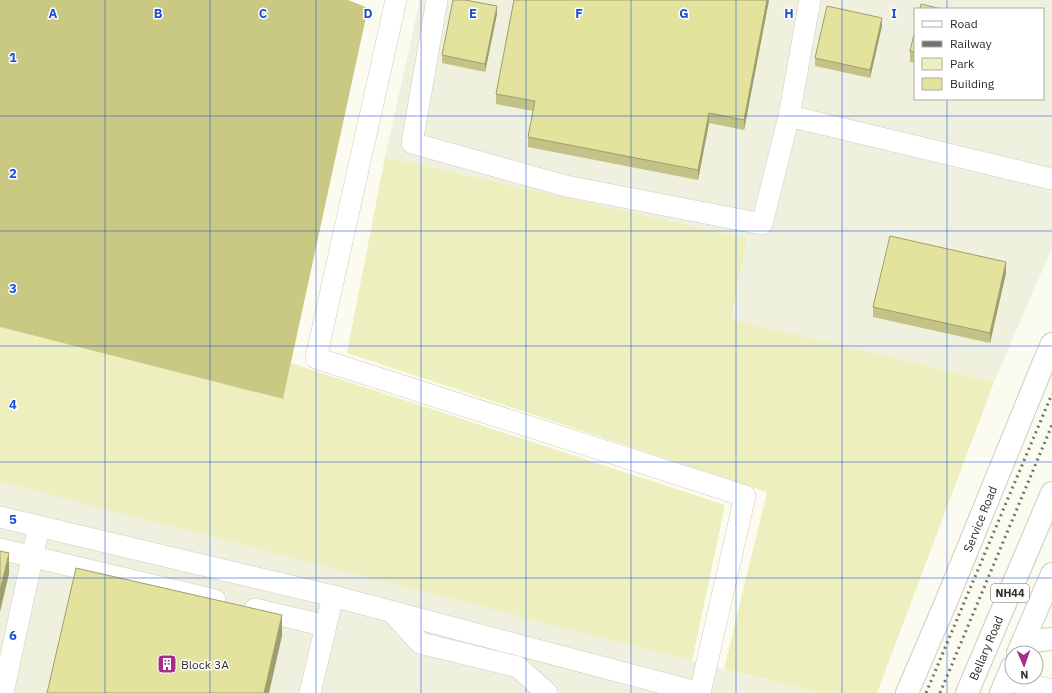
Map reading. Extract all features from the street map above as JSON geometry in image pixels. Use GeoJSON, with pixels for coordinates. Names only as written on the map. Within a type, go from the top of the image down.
{"type":"FeatureCollection","features":[{"type":"Feature","properties":{"kind":"main road","name":"Service Road"},"geometry":{"type":"LineString","coordinates":[[907,693],[1052,344]]}},
{"type":"Feature","properties":{"kind":"main road","name":"Bellary Road"},"geometry":{"type":"LineString","coordinates":[[967,693],[1052,493]]}},
{"type":"Feature","properties":{"kind":"main road","name":"NH44"},"geometry":{"type":"LineString","coordinates":[[1021,645],[1052,574]]}},
{"type":"Feature","properties":{"kind":"main road"},"geometry":{"type":"LineString","coordinates":[[1031,645],[1052,639]]}},
{"type":"Feature","properties":{"kind":"lane"},"geometry":{"type":"LineString","coordinates":[[0,517],[333,596],[700,693],[745,496],[316,358],[396,0]]}},
{"type":"Feature","properties":{"kind":"lane"},"geometry":{"type":"LineString","coordinates":[[437,0],[412,143],[566,186],[762,224],[788,116],[810,0]]}},
{"type":"Feature","properties":{"kind":"lane"},"geometry":{"type":"LineString","coordinates":[[788,116],[1052,179]]}},
{"type":"Feature","properties":{"kind":"lane"},"geometry":{"type":"LineString","coordinates":[[3,693],[39,526]]}},
{"type":"Feature","properties":{"kind":"lane"},"geometry":{"type":"LineString","coordinates":[[0,549],[326,626]]}},
{"type":"Feature","properties":{"kind":"lane"},"geometry":{"type":"LineString","coordinates":[[310,693],[333,596]]}},
{"type":"Feature","properties":{"kind":"lane"},"geometry":{"type":"LineString","coordinates":[[391,611],[420,643],[518,667],[547,693]]}},
{"type":"Feature","properties":{"kind":"lane"},"geometry":{"type":"LineString","coordinates":[[1037,685],[1050,687]]}},
{"type":"Feature","properties":{"kind":"shaded area"},"geometry":{"type":"Polygon","coordinates":[[[0,0],[348,0],[368,8],[283,399],[0,327],[0,0]]]}},
{"type":"Feature","properties":{"kind":"shaded area"},"geometry":{"type":"Polygon","coordinates":[[[420,0],[1052,0],[1052,248],[994,382],[731,319],[747,238],[385,157],[420,0]]]}},
{"type":"Feature","properties":{"kind":"shaded area"},"geometry":{"type":"Polygon","coordinates":[[[0,482],[692,661],[819,693],[0,693],[0,482]]]}},
{"type":"Feature","properties":{"kind":"green space"},"geometry":{"type":"Polygon","coordinates":[[[385,157],[747,238],[731,319],[994,382],[877,693],[819,693],[724,669],[767,492],[347,353],[385,157]]]}},
{"type":"Feature","properties":{"kind":"green space"},"geometry":{"type":"Polygon","coordinates":[[[0,327],[282,399],[291,363],[725,505],[692,661],[0,482],[0,327]]]}},
{"type":"Feature","properties":{"kind":"building"},"geometry":{"type":"Polygon","coordinates":[[[453,0],[465,0],[497,6],[485,64],[442,55],[453,0]]]}},
{"type":"Feature","properties":{"kind":"building"},"geometry":{"type":"Polygon","coordinates":[[[514,0],[767,0],[744,120],[709,113],[698,170],[528,137],[535,101],[496,94],[514,0]]]}},
{"type":"Feature","properties":{"kind":"building"},"geometry":{"type":"Polygon","coordinates":[[[921,4],[938,8],[920,8],[921,4]]]}},
{"type":"Feature","properties":{"kind":"building"},"geometry":{"type":"Polygon","coordinates":[[[827,6],[882,18],[870,70],[815,58],[827,6]]]}},
{"type":"Feature","properties":{"kind":"building"},"geometry":{"type":"Polygon","coordinates":[[[914,34],[914,52],[910,51],[914,34]]]}},
{"type":"Feature","properties":{"kind":"building"},"geometry":{"type":"Polygon","coordinates":[[[890,236],[1006,262],[990,333],[873,307],[890,236]]]}},
{"type":"Feature","properties":{"kind":"building"},"geometry":{"type":"Polygon","coordinates":[[[0,551],[9,553],[0,591],[0,551]]]}},
{"type":"Feature","properties":{"kind":"building","name":"Block 3A"},"geometry":{"type":"Polygon","coordinates":[[[76,568],[282,615],[264,693],[47,693],[76,568]]]}},
{"type":"Feature","properties":{"kind":"railway"},"geometry":{"type":"LineString","coordinates":[[926,693],[1052,394]]}},
{"type":"Feature","properties":{"kind":"railway"},"geometry":{"type":"LineString","coordinates":[[940,693],[1052,425]]}},
{"type":"Feature","properties":{"kind":"place","name":"Block 3A"},"geometry":{"type":"Point","coordinates":[167,664]}}]}
